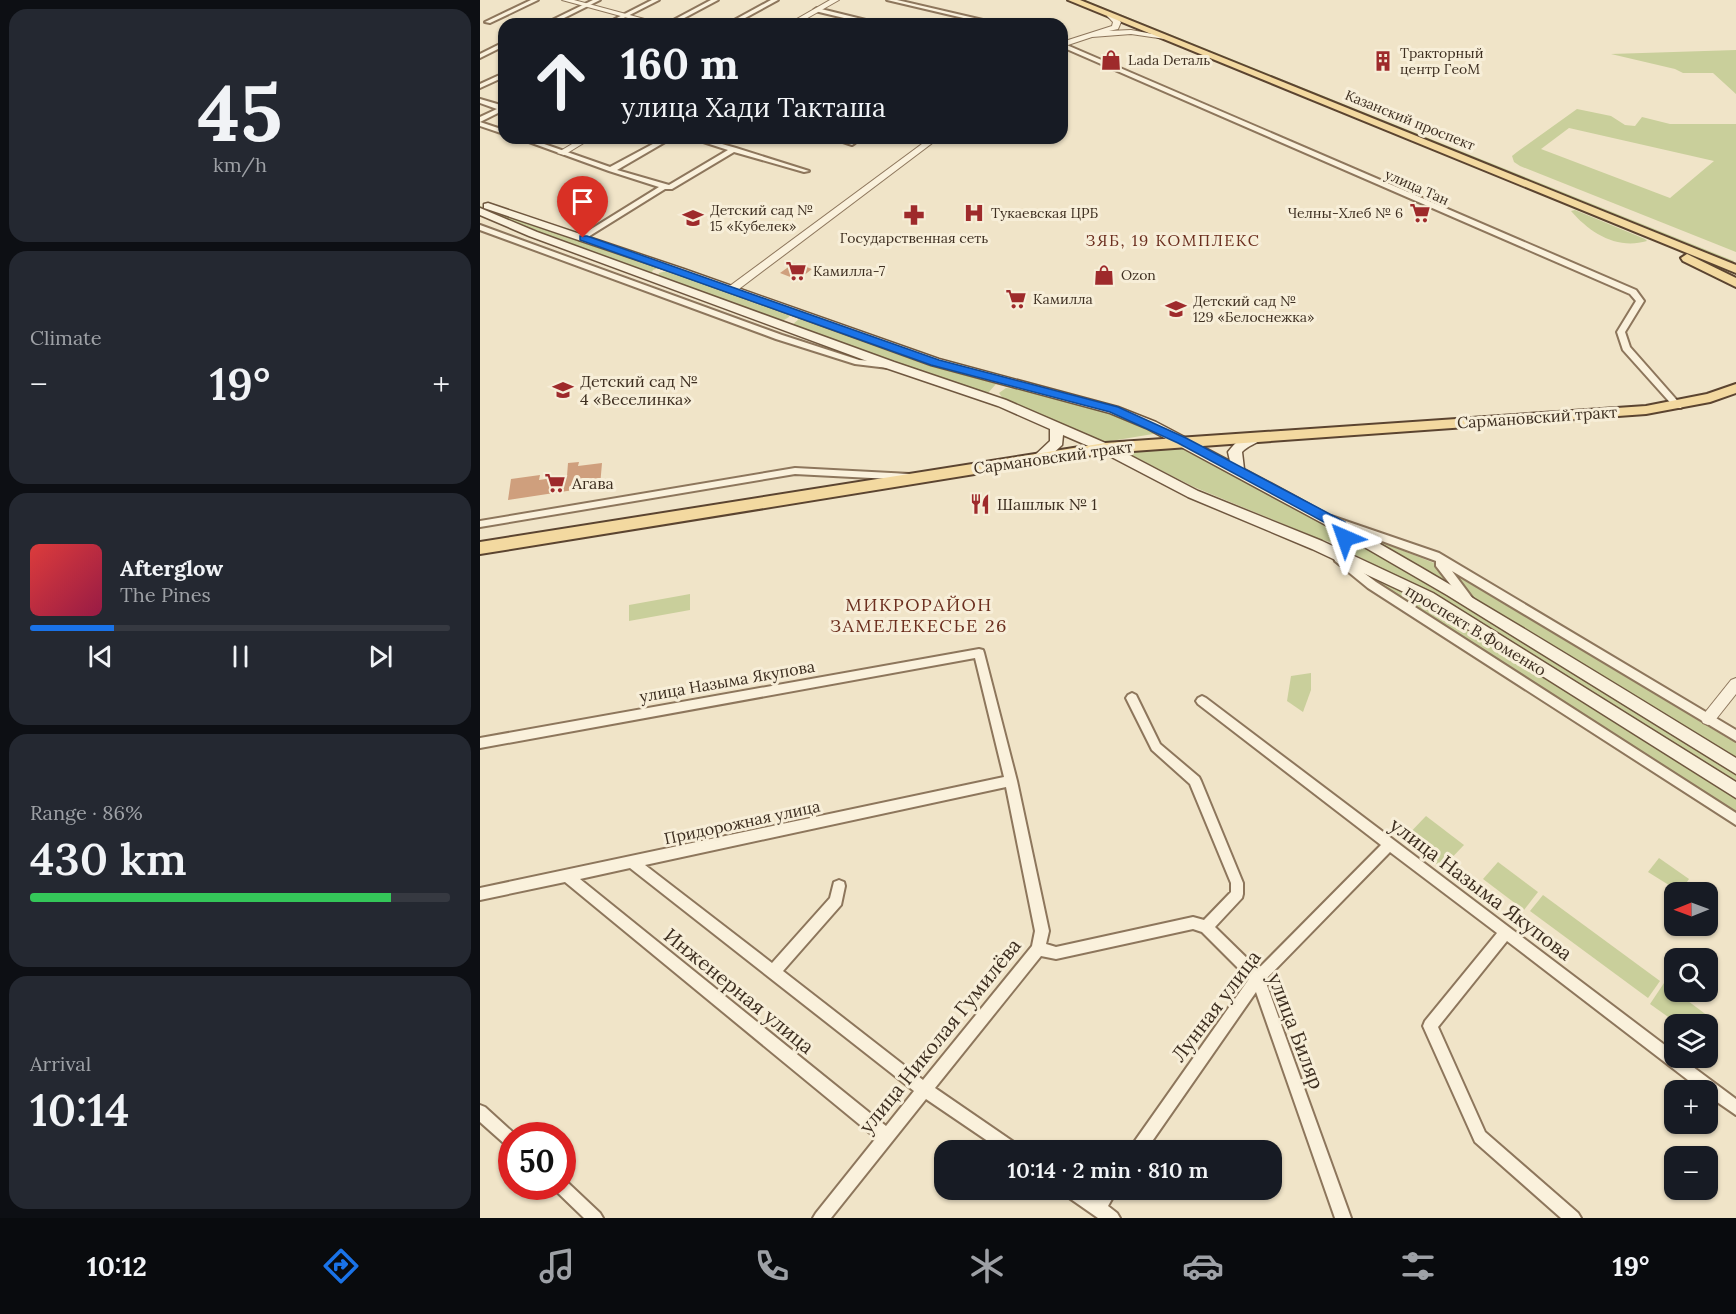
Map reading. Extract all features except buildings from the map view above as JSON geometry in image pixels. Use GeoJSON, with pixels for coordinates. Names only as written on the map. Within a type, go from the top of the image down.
{"type":"FeatureCollection","features":[{"type":"Feature","properties":{"kind":"main road","name":"Казанский проспект"},"geometry":{"type":"LineString","coordinates":[[1072,0],[1736,271]]}},
{"type":"Feature","properties":{"kind":"main road","name":"Казанский проспект"},"geometry":{"type":"LineString","coordinates":[[1091,0],[1736,259]]}},
{"type":"Feature","properties":{"kind":"main road","name":"проспект В.Фоменко"},"geometry":{"type":"LineString","coordinates":[[480,204],[935,362],[1114,410],[1182,441],[1340,526],[1471,603],[1736,767]]}},
{"type":"Feature","properties":{"kind":"main road","name":"проспект В.Фоменко"},"geometry":{"type":"LineString","coordinates":[[480,211],[533,234],[655,279],[890,365],[1002,403],[1105,448],[1193,494],[1325,549],[1428,597],[1736,791]]}},
{"type":"Feature","properties":{"kind":"main road"},"geometry":{"type":"LineString","coordinates":[[1642,231],[1705,268],[1736,283]]}},
{"type":"Feature","properties":{"kind":"main road"},"geometry":{"type":"LineString","coordinates":[[655,279],[657,272],[669,268]]}},
{"type":"Feature","properties":{"kind":"main road"},"geometry":{"type":"LineString","coordinates":[[775,322],[791,320],[794,312]]}},
{"type":"Feature","properties":{"kind":"main road"},"geometry":{"type":"LineString","coordinates":[[1002,403],[993,394],[994,390],[1004,384],[1017,384]]}},
{"type":"Feature","properties":{"kind":"main road","name":"Сармановский тракт"},"geometry":{"type":"LineString","coordinates":[[480,548],[1105,448],[1646,410],[1678,406],[1736,388]]}},
{"type":"Feature","properties":{"kind":"main road"},"geometry":{"type":"LineString","coordinates":[[1039,459],[1057,442],[1057,430],[1053,424]]}},
{"type":"Feature","properties":{"kind":"main road"},"geometry":{"type":"LineString","coordinates":[[1238,471],[1234,452],[1242,443],[1257,437]]}},
{"type":"Feature","properties":{"kind":"main road"},"geometry":{"type":"LineString","coordinates":[[1325,549],[1339,545],[1345,538],[1340,526]]}},
{"type":"Feature","properties":{"kind":"street"},"geometry":{"type":"LineString","coordinates":[[488,22],[535,0]]}},
{"type":"Feature","properties":{"kind":"street"},"geometry":{"type":"LineString","coordinates":[[566,0],[637,18]]}},
{"type":"Feature","properties":{"kind":"street"},"geometry":{"type":"LineString","coordinates":[[560,18],[597,0]]}},
{"type":"Feature","properties":{"kind":"street"},"geometry":{"type":"LineString","coordinates":[[620,18],[656,0]]}},
{"type":"Feature","properties":{"kind":"street"},"geometry":{"type":"LineString","coordinates":[[680,18],[715,0]]}},
{"type":"Feature","properties":{"kind":"street"},"geometry":{"type":"LineString","coordinates":[[741,18],[775,0]]}},
{"type":"Feature","properties":{"kind":"street"},"geometry":{"type":"LineString","coordinates":[[803,18],[835,0]]}},
{"type":"Feature","properties":{"kind":"street"},"geometry":{"type":"LineString","coordinates":[[890,0],[970,18]]}},
{"type":"Feature","properties":{"kind":"street"},"geometry":{"type":"LineString","coordinates":[[817,10],[851,18]]}},
{"type":"Feature","properties":{"kind":"street"},"geometry":{"type":"LineString","coordinates":[[1068,43],[1115,27],[1117,22],[1111,16]]}},
{"type":"Feature","properties":{"kind":"street"},"geometry":{"type":"LineString","coordinates":[[1091,35],[1131,32],[1165,37]]}},
{"type":"Feature","properties":{"kind":"street"},"geometry":{"type":"LineString","coordinates":[[480,56],[498,47]]}},
{"type":"Feature","properties":{"kind":"street","name":"улица Тан"},"geometry":{"type":"LineString","coordinates":[[1068,48],[1632,292],[1640,301],[1621,332],[1623,341],[1626,348],[1678,406]]}},
{"type":"Feature","properties":{"kind":"street"},"geometry":{"type":"LineString","coordinates":[[480,86],[498,78]]}},
{"type":"Feature","properties":{"kind":"street"},"geometry":{"type":"LineString","coordinates":[[480,101],[498,106]]}},
{"type":"Feature","properties":{"kind":"street"},"geometry":{"type":"LineString","coordinates":[[480,122],[498,111]]}},
{"type":"Feature","properties":{"kind":"street"},"geometry":{"type":"LineString","coordinates":[[480,122],[498,130]]}},
{"type":"Feature","properties":{"kind":"street"},"geometry":{"type":"LineString","coordinates":[[537,144],[666,188]]}},
{"type":"Feature","properties":{"kind":"street"},"geometry":{"type":"LineString","coordinates":[[561,153],[577,144]]}},
{"type":"Feature","properties":{"kind":"street"},"geometry":{"type":"LineString","coordinates":[[611,170],[658,144]]}},
{"type":"Feature","properties":{"kind":"street"},"geometry":{"type":"LineString","coordinates":[[715,144],[806,171]]}},
{"type":"Feature","properties":{"kind":"street"},"geometry":{"type":"LineString","coordinates":[[731,290],[927,144]]}},
{"type":"Feature","properties":{"kind":"street"},"geometry":{"type":"LineString","coordinates":[[583,238],[734,149]]}},
{"type":"Feature","properties":{"kind":"street"},"geometry":{"type":"LineString","coordinates":[[480,227],[749,325],[858,362],[890,365]]}},
{"type":"Feature","properties":{"kind":"street"},"geometry":{"type":"LineString","coordinates":[[611,274],[640,273]]}},
{"type":"Feature","properties":{"kind":"street"},"geometry":{"type":"LineString","coordinates":[[742,311],[749,325]]}},
{"type":"Feature","properties":{"kind":"street"},"geometry":{"type":"LineString","coordinates":[[480,524],[795,471],[919,477]]}},
{"type":"Feature","properties":{"kind":"street"},"geometry":{"type":"LineString","coordinates":[[1320,515],[1435,556],[1736,736]]}},
{"type":"Feature","properties":{"kind":"street"},"geometry":{"type":"LineString","coordinates":[[1325,549],[1372,585],[1736,820]]}},
{"type":"Feature","properties":{"kind":"street"},"geometry":{"type":"LineString","coordinates":[[1435,556],[1471,603]]}},
{"type":"Feature","properties":{"kind":"street","name":"улица Назыма Якупова"},"geometry":{"type":"LineString","coordinates":[[480,743],[979,653]]}},
{"type":"Feature","properties":{"kind":"street","name":"улица Николая Гумилёва"},"geometry":{"type":"LineString","coordinates":[[821,1218],[1038,949],[1042,931],[1011,781],[979,653]]}},
{"type":"Feature","properties":{"kind":"street"},"geometry":{"type":"LineString","coordinates":[[1708,719],[1736,684]]}},
{"type":"Feature","properties":{"kind":"street"},"geometry":{"type":"LineString","coordinates":[[1038,949],[1056,953],[1193,923],[1206,927],[1237,894],[1237,883],[1196,781],[1156,747],[1132,698]]}},
{"type":"Feature","properties":{"kind":"street","name":"улица Назыма Якупова"},"geometry":{"type":"LineString","coordinates":[[1202,701],[1736,1108]]}},
{"type":"Feature","properties":{"kind":"street","name":"Придорожная улица"},"geometry":{"type":"LineString","coordinates":[[480,894],[1011,781]]}},
{"type":"Feature","properties":{"kind":"street","name":"Лунная улица"},"geometry":{"type":"LineString","coordinates":[[1144,1140],[1258,978],[1390,844]]}},
{"type":"Feature","properties":{"kind":"street"},"geometry":{"type":"LineString","coordinates":[[632,862],[923,1089],[999,1140]]}},
{"type":"Feature","properties":{"kind":"street","name":"Инженерная улица"},"geometry":{"type":"LineString","coordinates":[[567,876],[886,1136]]}},
{"type":"Feature","properties":{"kind":"street"},"geometry":{"type":"LineString","coordinates":[[773,972],[836,901],[839,886]]}},
{"type":"Feature","properties":{"kind":"street","name":"улица Биляр"},"geometry":{"type":"LineString","coordinates":[[1206,927],[1258,978],[1343,1218]]}},
{"type":"Feature","properties":{"kind":"street"},"geometry":{"type":"LineString","coordinates":[[1506,932],[1430,1026],[1480,1137],[1573,1218]]}},
{"type":"Feature","properties":{"kind":"street"},"geometry":{"type":"LineString","coordinates":[[480,1112],[498,1128]]}},
{"type":"Feature","properties":{"kind":"street"},"geometry":{"type":"LineString","coordinates":[[576,1200],[595,1218]]}},
{"type":"Feature","properties":{"kind":"street"},"geometry":{"type":"LineString","coordinates":[[1085,1200],[1112,1218]]}},
{"type":"Feature","properties":{"kind":"street"},"geometry":{"type":"LineString","coordinates":[[1097,1208],[1103,1200]]}},
{"type":"Feature","properties":{"kind":"green space"},"geometry":{"type":"Polygon","coordinates":[[[1081,0],[1085,0],[1734,261],[1732,263],[1081,0]]]}},
{"type":"Feature","properties":{"kind":"green space"},"geometry":{"type":"Polygon","coordinates":[[[1736,50],[1736,94],[1713,73],[1683,73],[1675,69],[1611,54],[1736,50]]]}},
{"type":"Feature","properties":{"kind":"green space"},"geometry":{"type":"Polygon","coordinates":[[[1577,109],[1611,116],[1625,125],[1635,126],[1642,117],[1670,124],[1736,124],[1736,252],[1514,162],[1512,156],[1577,109]],[[1569,128],[1541,149],[1670,198],[1714,161],[1569,128]]]}},
{"type":"Feature","properties":{"kind":"green space"},"geometry":{"type":"Polygon","coordinates":[[[480,206],[659,268],[653,270],[651,274],[541,234],[480,209],[480,206]]]}},
{"type":"Feature","properties":{"kind":"green space"},"geometry":{"type":"Polygon","coordinates":[[[1575,210],[1647,241],[1625,243],[1605,238],[1578,219],[1571,211],[1575,210]]]}},
{"type":"Feature","properties":{"kind":"green space"},"geometry":{"type":"Polygon","coordinates":[[[667,271],[789,315],[789,317],[778,320],[658,277],[659,273],[667,271]]]}},
{"type":"Feature","properties":{"kind":"green space"},"geometry":{"type":"Polygon","coordinates":[[[799,319],[996,384],[987,394],[792,325],[799,319]]]}},
{"type":"Feature","properties":{"kind":"green space"},"geometry":{"type":"Polygon","coordinates":[[[1006,388],[1019,389],[1125,418],[1159,433],[1105,442],[1004,400],[999,393],[1006,388]]]}},
{"type":"Feature","properties":{"kind":"green space"},"geometry":{"type":"Polygon","coordinates":[[[1184,446],[1342,534],[1341,539],[1335,543],[1322,540],[1194,487],[1123,451],[1184,446]]]}},
{"type":"Feature","properties":{"kind":"green space"},"geometry":{"type":"Polygon","coordinates":[[[1354,536],[1736,772],[1736,784],[1454,606],[1344,549],[1352,544],[1354,536]]]}},
{"type":"Feature","properties":{"kind":"green space"},"geometry":{"type":"Polygon","coordinates":[[[1371,538],[1439,565],[1736,743],[1736,761],[1371,538]]]}},
{"type":"Feature","properties":{"kind":"green space"},"geometry":{"type":"Polygon","coordinates":[[[1359,571],[1416,598],[1736,797],[1736,816],[1359,571]]]}},
{"type":"Feature","properties":{"kind":"green space"},"geometry":{"type":"Polygon","coordinates":[[[690,594],[690,610],[629,621],[629,605],[690,594]]]}},
{"type":"Feature","properties":{"kind":"green space"},"geometry":{"type":"Polygon","coordinates":[[[1311,673],[1311,690],[1303,712],[1287,701],[1291,676],[1311,673]]]}},
{"type":"Feature","properties":{"kind":"green space"},"geometry":{"type":"Polygon","coordinates":[[[1426,816],[1464,845],[1442,868],[1404,839],[1426,816]]]}},
{"type":"Feature","properties":{"kind":"green space"},"geometry":{"type":"Polygon","coordinates":[[[1659,858],[1689,879],[1687,882],[1664,882],[1648,872],[1659,858]]]}},
{"type":"Feature","properties":{"kind":"green space"},"geometry":{"type":"Polygon","coordinates":[[[1498,862],[1538,892],[1524,910],[1483,879],[1498,862]]]}},
{"type":"Feature","properties":{"kind":"green space"},"geometry":{"type":"Polygon","coordinates":[[[1543,895],[1660,981],[1648,998],[1530,911],[1543,895]]]}},
{"type":"Feature","properties":{"kind":"green space"},"geometry":{"type":"Polygon","coordinates":[[[1664,983],[1664,1002],[1689,1002],[1705,1014],[1664,1014],[1650,1004],[1664,983]]]}},
{"type":"Feature","properties":{"kind":"place","name":"Lada Dеталь"},"geometry":{"type":"Point","coordinates":[1111,60]}},
{"type":"Feature","properties":{"kind":"place","name":"Тракторный центр ГеоМ"},"geometry":{"type":"Point","coordinates":[1383,61]}},
{"type":"Feature","properties":{"kind":"place","name":"Тукаевская ЦРБ"},"geometry":{"type":"Point","coordinates":[974,213]}},
{"type":"Feature","properties":{"kind":"place","name":"Челны-Хлеб № 6"},"geometry":{"type":"Point","coordinates":[1420,213]}},
{"type":"Feature","properties":{"kind":"place","name":"Государственная сеть"},"geometry":{"type":"Point","coordinates":[914,215]}},
{"type":"Feature","properties":{"kind":"place","name":"Детский сад № 15 «Кубелек»"},"geometry":{"type":"Point","coordinates":[693,218]}},
{"type":"Feature","properties":{"kind":"place","name":"Камилла-7"},"geometry":{"type":"Point","coordinates":[796,271]}},
{"type":"Feature","properties":{"kind":"place","name":"Ozon"},"geometry":{"type":"Point","coordinates":[1104,275]}},
{"type":"Feature","properties":{"kind":"place","name":"Камилла"},"geometry":{"type":"Point","coordinates":[1016,299]}},
{"type":"Feature","properties":{"kind":"place","name":"Детский сад № 129 «Белоснежка»"},"geometry":{"type":"Point","coordinates":[1176,309]}},
{"type":"Feature","properties":{"kind":"place","name":"Детский сад № 4 «Веселинка»"},"geometry":{"type":"Point","coordinates":[563,390]}},
{"type":"Feature","properties":{"kind":"place","name":"Агава"},"geometry":{"type":"Point","coordinates":[555,483]}},
{"type":"Feature","properties":{"kind":"place","name":"Шашлык № 1"},"geometry":{"type":"Point","coordinates":[980,504]}},
{"type":"Feature","properties":{"kind":"district","name":"ЗЯБ, 19 КОМПЛЕКС"},"geometry":{"type":"Point","coordinates":[1173,240]}},
{"type":"Feature","properties":{"kind":"district","name":"МИКРОРАЙОН ЗАМЕЛЕКЕСЬЕ 26"},"geometry":{"type":"Point","coordinates":[919,615]}},
{"type":"Feature","properties":{"kind":"route"},"geometry":{"type":"LineString","coordinates":[[583,238],[935,362],[1114,410],[1151,425],[1340,526],[1345,533],[1345,538]]}}]}
